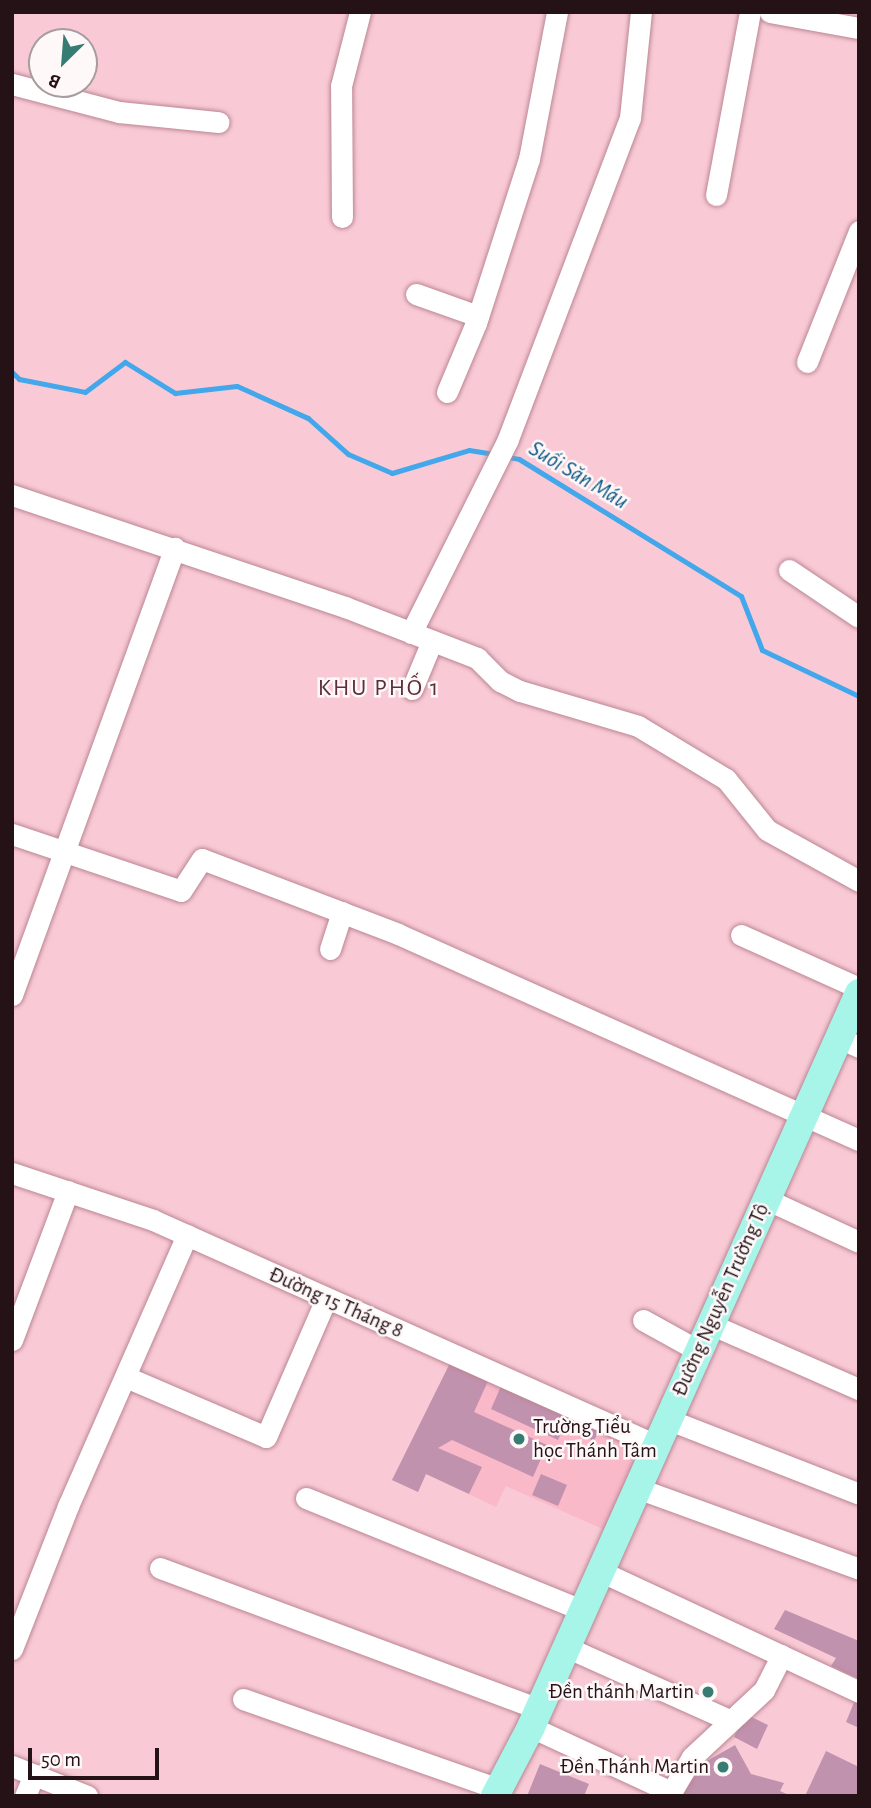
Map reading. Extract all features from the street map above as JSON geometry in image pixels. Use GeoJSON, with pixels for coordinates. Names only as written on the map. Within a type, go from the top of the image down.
{"type":"FeatureCollection","features":[{"type":"Feature","properties":{"kind":"main road","name":"Đường Nguyễn Trường Tộ"},"geometry":{"type":"LineString","coordinates":[[496,1792],[535,1718],[804,1114],[849,1042],[859,993]]}},
{"type":"Feature","properties":{"kind":"street"},"geometry":{"type":"LineString","coordinates":[[342,217],[341,86],[360,12]]}},
{"type":"Feature","properties":{"kind":"street"},"geometry":{"type":"LineString","coordinates":[[447,392],[478,316],[529,159],[557,12]]}},
{"type":"Feature","properties":{"kind":"street"},"geometry":{"type":"LineString","coordinates":[[411,633],[508,439],[629,118],[642,12]]}},
{"type":"Feature","properties":{"kind":"street"},"geometry":{"type":"LineString","coordinates":[[716,195],[750,12]]}},
{"type":"Feature","properties":{"kind":"street"},"geometry":{"type":"LineString","coordinates":[[770,12],[859,28]]}},
{"type":"Feature","properties":{"kind":"street"},"geometry":{"type":"LineString","coordinates":[[12,84],[119,112],[218,122]]}},
{"type":"Feature","properties":{"kind":"street"},"geometry":{"type":"LineString","coordinates":[[807,362],[859,231]]}},
{"type":"Feature","properties":{"kind":"street"},"geometry":{"type":"LineString","coordinates":[[416,294],[478,316]]}},
{"type":"Feature","properties":{"kind":"street"},"geometry":{"type":"LineString","coordinates":[[12,495],[175,548],[477,657],[500,681],[520,691],[599,711],[667,739],[726,779],[760,824],[859,881]]}},
{"type":"Feature","properties":{"kind":"street"},"geometry":{"type":"LineString","coordinates":[[12,995],[67,854],[175,548]]}},
{"type":"Feature","properties":{"kind":"street"},"geometry":{"type":"LineString","coordinates":[[789,570],[859,618]]}},
{"type":"Feature","properties":{"kind":"street"},"geometry":{"type":"LineString","coordinates":[[412,689],[432,641]]}},
{"type":"Feature","properties":{"kind":"street"},"geometry":{"type":"LineString","coordinates":[[12,834],[181,891],[202,859],[342,912],[859,1140]]}},
{"type":"Feature","properties":{"kind":"street"},"geometry":{"type":"LineString","coordinates":[[330,949],[342,912]]}},
{"type":"Feature","properties":{"kind":"street"},"geometry":{"type":"LineString","coordinates":[[741,935],[859,988]]}},
{"type":"Feature","properties":{"kind":"street","name":"Đường 15 Tháng 8"},"geometry":{"type":"LineString","coordinates":[[12,1173],[187,1235],[656,1445]]}},
{"type":"Feature","properties":{"kind":"street"},"geometry":{"type":"LineString","coordinates":[[12,1340],[68,1191]]}},
{"type":"Feature","properties":{"kind":"street"},"geometry":{"type":"LineString","coordinates":[[766,1199],[859,1242]]}},
{"type":"Feature","properties":{"kind":"street"},"geometry":{"type":"LineString","coordinates":[[12,1649],[68,1506],[187,1235]]}},
{"type":"Feature","properties":{"kind":"street"},"geometry":{"type":"LineString","coordinates":[[126,1377],[266,1437],[326,1299]]}},
{"type":"Feature","properties":{"kind":"street"},"geometry":{"type":"LineString","coordinates":[[643,1320],[699,1351]]}},
{"type":"Feature","properties":{"kind":"street"},"geometry":{"type":"LineString","coordinates":[[710,1324],[859,1389]]}},
{"type":"Feature","properties":{"kind":"street"},"geometry":{"type":"LineString","coordinates":[[667,1419],[859,1494]]}},
{"type":"Feature","properties":{"kind":"street"},"geometry":{"type":"LineString","coordinates":[[636,1488],[859,1569]]}},
{"type":"Feature","properties":{"kind":"street"},"geometry":{"type":"LineString","coordinates":[[306,1499],[583,1610]]}},
{"type":"Feature","properties":{"kind":"street"},"geometry":{"type":"LineString","coordinates":[[160,1568],[535,1718],[670,1794],[692,1757],[764,1690],[782,1655]]}},
{"type":"Feature","properties":{"kind":"street"},"geometry":{"type":"LineString","coordinates":[[600,1571],[859,1692]]}},
{"type":"Feature","properties":{"kind":"street"},"geometry":{"type":"LineString","coordinates":[[566,1647],[729,1720]]}},
{"type":"Feature","properties":{"kind":"street"},"geometry":{"type":"LineString","coordinates":[[243,1699],[496,1792]]}},
{"type":"Feature","properties":{"kind":"street"},"geometry":{"type":"LineString","coordinates":[[12,1766],[87,1796]]}},
{"type":"Feature","properties":{"kind":"street"},"geometry":{"type":"LineString","coordinates":[[25,1796],[34,1774]]}},
{"type":"Feature","properties":{"kind":"shaded area","name":"Trường Tiểu học Thánh Tâm"},"geometry":{"type":"Polygon","coordinates":[[[451,1361],[644,1447],[607,1531],[506,1486],[496,1507],[426,1474],[418,1492],[392,1480],[451,1361]]]}},
{"type":"Feature","properties":{"kind":"building"},"geometry":{"type":"Polygon","coordinates":[[[451,1361],[489,1379],[474,1412],[547,1445],[533,1477],[452,1440],[438,1448],[482,1467],[469,1494],[426,1474],[418,1492],[392,1480],[451,1361]]]}},
{"type":"Feature","properties":{"kind":"building"},"geometry":{"type":"Polygon","coordinates":[[[502,1384],[600,1427],[594,1441],[564,1427],[558,1440],[491,1409],[502,1384]]]}},
{"type":"Feature","properties":{"kind":"building"},"geometry":{"type":"Polygon","coordinates":[[[541,1474],[567,1485],[558,1506],[532,1495],[541,1474]]]}},
{"type":"Feature","properties":{"kind":"building"},"geometry":{"type":"Polygon","coordinates":[[[785,1610],[859,1641],[859,1679],[831,1666],[836,1658],[774,1629],[785,1610]]]}},
{"type":"Feature","properties":{"kind":"building"},"geometry":{"type":"Polygon","coordinates":[[[855,1700],[859,1702],[859,1728],[846,1722],[855,1700]]]}},
{"type":"Feature","properties":{"kind":"building"},"geometry":{"type":"Polygon","coordinates":[[[745,1714],[768,1725],[757,1749],[734,1737],[745,1714]]]}},
{"type":"Feature","properties":{"kind":"building","name":"Đền Thánh Martin"},"geometry":{"type":"Polygon","coordinates":[[[735,1745],[751,1774],[784,1783],[780,1791],[791,1796],[680,1796],[705,1762],[735,1745]]]}},
{"type":"Feature","properties":{"kind":"building"},"geometry":{"type":"Polygon","coordinates":[[[826,1751],[859,1767],[859,1796],[805,1796],[826,1751]]]}},
{"type":"Feature","properties":{"kind":"building"},"geometry":{"type":"Polygon","coordinates":[[[540,1764],[589,1784],[584,1796],[527,1796],[540,1764]]]}},
{"type":"Feature","properties":{"kind":"waterway","name":"Suối Săn Máu"},"geometry":{"type":"LineString","coordinates":[[12,372],[19,379],[85,392],[125,362],[175,393],[237,386],[308,418],[348,454],[392,473],[469,450],[494,454]]}},
{"type":"Feature","properties":{"kind":"waterway","name":"Suối Săn Máu"},"geometry":{"type":"LineString","coordinates":[[507,457],[519,459],[741,596],[762,650],[859,696]]}},
{"type":"Feature","properties":{"kind":"place","name":"Trường Tiểu học Thánh Tâm"},"geometry":{"type":"Point","coordinates":[519,1439]}},
{"type":"Feature","properties":{"kind":"place","name":"Đền thánh Martin"},"geometry":{"type":"Point","coordinates":[708,1692]}},
{"type":"Feature","properties":{"kind":"place","name":"Đền Thánh Martin"},"geometry":{"type":"Point","coordinates":[723,1767]}},
{"type":"Feature","properties":{"kind":"district","name":"KHU PHỐ 1"},"geometry":{"type":"Point","coordinates":[379,689]}}]}
